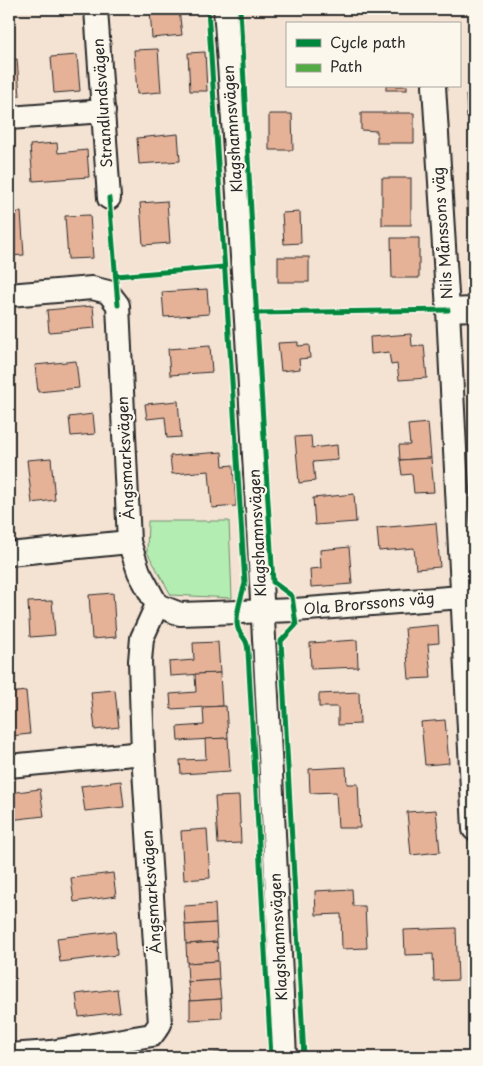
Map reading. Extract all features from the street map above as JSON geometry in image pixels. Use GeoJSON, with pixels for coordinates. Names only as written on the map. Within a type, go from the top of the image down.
{"type":"FeatureCollection","features":[{"type":"Feature","properties":{"kind":"street","name":"Strandlundsvägen"},"geometry":{"type":"LineString","coordinates":[[96,9],[109,198]]}},
{"type":"Feature","properties":{"kind":"street","name":"Klagshamnsvägen"},"geometry":{"type":"LineString","coordinates":[[225,9],[263,611],[286,1057]]}},
{"type":"Feature","properties":{"kind":"street","name":"Nils Månssons väg"},"geometry":{"type":"LineString","coordinates":[[434,88],[468,596],[474,829]]}},
{"type":"Feature","properties":{"kind":"street"},"geometry":{"type":"LineString","coordinates":[[9,118],[104,111]]}},
{"type":"Feature","properties":{"kind":"street","name":"Ängsmarksvägen"},"geometry":{"type":"LineString","coordinates":[[9,295],[92,288],[108,292],[118,305],[130,542],[139,572],[158,605],[142,638],[140,661],[142,752],[160,1024],[152,1036],[51,1052],[9,1055]]}},
{"type":"Feature","properties":{"kind":"street"},"geometry":{"type":"LineString","coordinates":[[448,310],[474,309]]}},
{"type":"Feature","properties":{"kind":"street"},"geometry":{"type":"LineString","coordinates":[[9,554],[130,542]]}},
{"type":"Feature","properties":{"kind":"street","name":"Ola Brorssons väg"},"geometry":{"type":"LineString","coordinates":[[263,611],[468,596]]}},
{"type":"Feature","properties":{"kind":"street"},"geometry":{"type":"LineString","coordinates":[[158,605],[180,614],[263,611]]}},
{"type":"Feature","properties":{"kind":"street"},"geometry":{"type":"LineString","coordinates":[[9,766],[142,752]]}},
{"type":"Feature","properties":{"kind":"green space"},"geometry":{"type":"Polygon","coordinates":[[[148,521],[229,521],[232,598],[171,595],[147,552],[148,521]]]}},
{"type":"Feature","properties":{"kind":"building"},"geometry":{"type":"Polygon","coordinates":[[[150,9],[179,9],[182,35],[152,38],[150,9]]]}},
{"type":"Feature","properties":{"kind":"building"},"geometry":{"type":"Polygon","coordinates":[[[158,49],[161,92],[137,94],[134,50],[158,49]]]}},
{"type":"Feature","properties":{"kind":"building"},"geometry":{"type":"Polygon","coordinates":[[[205,52],[207,91],[190,91],[188,53],[205,52]]]}},
{"type":"Feature","properties":{"kind":"building"},"geometry":{"type":"Polygon","coordinates":[[[77,55],[80,91],[54,93],[51,57],[77,55]]]}},
{"type":"Feature","properties":{"kind":"building"},"geometry":{"type":"Polygon","coordinates":[[[17,59],[20,96],[9,96],[9,60],[17,59]]]}},
{"type":"Feature","properties":{"kind":"building"},"geometry":{"type":"Polygon","coordinates":[[[386,88],[407,88],[407,90],[386,90],[386,88]]]}},
{"type":"Feature","properties":{"kind":"building"},"geometry":{"type":"Polygon","coordinates":[[[466,95],[474,95],[474,118],[467,118],[466,95]]]}},
{"type":"Feature","properties":{"kind":"building"},"geometry":{"type":"Polygon","coordinates":[[[361,113],[414,113],[414,143],[377,143],[377,131],[361,130],[361,113]]]}},
{"type":"Feature","properties":{"kind":"building"},"geometry":{"type":"Polygon","coordinates":[[[269,114],[292,114],[293,150],[269,150],[269,114]]]}},
{"type":"Feature","properties":{"kind":"building"},"geometry":{"type":"Polygon","coordinates":[[[178,134],[180,161],[139,164],[137,138],[178,134]]]}},
{"type":"Feature","properties":{"kind":"building"},"geometry":{"type":"Polygon","coordinates":[[[57,143],[58,153],[87,150],[89,177],[33,181],[30,145],[57,143]]]}},
{"type":"Feature","properties":{"kind":"building"},"geometry":{"type":"Polygon","coordinates":[[[467,173],[474,173],[474,215],[467,215],[467,173]]]}},
{"type":"Feature","properties":{"kind":"building"},"geometry":{"type":"Polygon","coordinates":[[[382,178],[411,178],[411,225],[382,225],[382,178]]]}},
{"type":"Feature","properties":{"kind":"building"},"geometry":{"type":"Polygon","coordinates":[[[167,201],[170,243],[143,245],[140,203],[167,201]]]}},
{"type":"Feature","properties":{"kind":"building"},"geometry":{"type":"Polygon","coordinates":[[[21,212],[24,255],[9,256],[9,213],[21,212]]]}},
{"type":"Feature","properties":{"kind":"building"},"geometry":{"type":"Polygon","coordinates":[[[300,212],[301,243],[284,244],[282,213],[300,212]]]}},
{"type":"Feature","properties":{"kind":"building"},"geometry":{"type":"Polygon","coordinates":[[[90,215],[93,258],[68,259],[65,216],[90,215]]]}},
{"type":"Feature","properties":{"kind":"building"},"geometry":{"type":"Polygon","coordinates":[[[391,238],[419,238],[419,278],[392,278],[391,238]]]}},
{"type":"Feature","properties":{"kind":"building"},"geometry":{"type":"Polygon","coordinates":[[[278,257],[309,257],[309,282],[278,282],[278,257]]]}},
{"type":"Feature","properties":{"kind":"building"},"geometry":{"type":"Polygon","coordinates":[[[207,289],[209,314],[164,317],[162,292],[207,289]]]}},
{"type":"Feature","properties":{"kind":"building"},"geometry":{"type":"Polygon","coordinates":[[[93,306],[95,328],[49,332],[47,310],[93,306]]]}},
{"type":"Feature","properties":{"kind":"building"},"geometry":{"type":"Polygon","coordinates":[[[411,334],[412,346],[424,345],[427,378],[399,380],[397,364],[391,365],[389,352],[371,354],[370,337],[411,334]]]}},
{"type":"Feature","properties":{"kind":"building"},"geometry":{"type":"Polygon","coordinates":[[[298,342],[298,346],[309,345],[310,358],[299,359],[300,369],[281,371],[278,343],[298,342]]]}},
{"type":"Feature","properties":{"kind":"building"},"geometry":{"type":"Polygon","coordinates":[[[210,346],[212,372],[170,375],[168,349],[210,346]]]}},
{"type":"Feature","properties":{"kind":"building"},"geometry":{"type":"Polygon","coordinates":[[[76,361],[79,388],[38,392],[35,365],[76,361]]]}},
{"type":"Feature","properties":{"kind":"building"},"geometry":{"type":"Polygon","coordinates":[[[178,401],[181,437],[167,438],[165,417],[147,419],[145,404],[178,401]]]}},
{"type":"Feature","properties":{"kind":"building"},"geometry":{"type":"Polygon","coordinates":[[[93,414],[95,434],[71,436],[69,417],[93,414]]]}},
{"type":"Feature","properties":{"kind":"building"},"geometry":{"type":"Polygon","coordinates":[[[428,423],[431,458],[400,460],[399,445],[410,445],[408,425],[428,423]]]}},
{"type":"Feature","properties":{"kind":"building"},"geometry":{"type":"Polygon","coordinates":[[[311,436],[312,448],[337,445],[338,460],[313,462],[315,481],[299,483],[295,437],[311,436]]]}},
{"type":"Feature","properties":{"kind":"building"},"geometry":{"type":"Polygon","coordinates":[[[222,452],[223,466],[233,465],[236,506],[212,508],[209,471],[172,474],[170,456],[222,452]]]}},
{"type":"Feature","properties":{"kind":"building"},"geometry":{"type":"Polygon","coordinates":[[[51,458],[55,500],[32,503],[27,460],[51,458]]]}},
{"type":"Feature","properties":{"kind":"building"},"geometry":{"type":"Polygon","coordinates":[[[431,458],[434,492],[414,493],[412,474],[402,475],[400,460],[431,458]]]}},
{"type":"Feature","properties":{"kind":"building"},"geometry":{"type":"Polygon","coordinates":[[[354,494],[356,522],[315,525],[313,498],[354,494]]]}},
{"type":"Feature","properties":{"kind":"building"},"geometry":{"type":"Polygon","coordinates":[[[436,523],[440,567],[416,569],[414,548],[379,551],[377,528],[436,523]]]}},
{"type":"Feature","properties":{"kind":"building"},"geometry":{"type":"Polygon","coordinates":[[[349,547],[352,584],[311,587],[310,569],[321,568],[320,550],[349,547]]]}},
{"type":"Feature","properties":{"kind":"building"},"geometry":{"type":"Polygon","coordinates":[[[113,593],[116,637],[92,639],[89,595],[113,593]]]}},
{"type":"Feature","properties":{"kind":"building"},"geometry":{"type":"Polygon","coordinates":[[[52,601],[55,635],[30,637],[28,602],[52,601]]]}},
{"type":"Feature","properties":{"kind":"building"},"geometry":{"type":"Polygon","coordinates":[[[438,625],[439,643],[428,644],[431,678],[409,679],[405,628],[438,625]]]}},
{"type":"Feature","properties":{"kind":"building"},"geometry":{"type":"Polygon","coordinates":[[[357,640],[358,667],[311,669],[310,643],[357,640]]]}},
{"type":"Feature","properties":{"kind":"building"},"geometry":{"type":"Polygon","coordinates":[[[218,642],[220,673],[170,676],[169,662],[194,660],[193,643],[218,642]]]}},
{"type":"Feature","properties":{"kind":"building"},"geometry":{"type":"Polygon","coordinates":[[[220,673],[222,706],[171,709],[170,694],[196,692],[195,674],[220,673]]]}},
{"type":"Feature","properties":{"kind":"building"},"geometry":{"type":"Polygon","coordinates":[[[115,690],[119,727],[95,730],[91,692],[115,690]]]}},
{"type":"Feature","properties":{"kind":"building"},"geometry":{"type":"Polygon","coordinates":[[[26,691],[30,734],[10,736],[9,693],[26,691]]]}},
{"type":"Feature","properties":{"kind":"building"},"geometry":{"type":"Polygon","coordinates":[[[359,692],[360,724],[338,725],[338,707],[319,707],[319,694],[359,692]]]}},
{"type":"Feature","properties":{"kind":"building"},"geometry":{"type":"Polygon","coordinates":[[[226,706],[228,738],[178,741],[177,727],[204,725],[203,707],[226,706]]]}},
{"type":"Feature","properties":{"kind":"building"},"geometry":{"type":"Polygon","coordinates":[[[445,720],[449,763],[425,765],[421,722],[445,720]]]}},
{"type":"Feature","properties":{"kind":"building"},"geometry":{"type":"Polygon","coordinates":[[[228,738],[230,771],[181,774],[180,760],[206,759],[205,739],[228,738]]]}},
{"type":"Feature","properties":{"kind":"building"},"geometry":{"type":"Polygon","coordinates":[[[346,767],[347,784],[358,784],[360,828],[338,828],[336,792],[310,793],[309,769],[346,767]]]}},
{"type":"Feature","properties":{"kind":"building"},"geometry":{"type":"Polygon","coordinates":[[[121,781],[124,807],[85,811],[81,786],[121,781]]]}},
{"type":"Feature","properties":{"kind":"building"},"geometry":{"type":"Polygon","coordinates":[[[40,789],[44,816],[9,820],[9,793],[40,789]]]}},
{"type":"Feature","properties":{"kind":"building"},"geometry":{"type":"Polygon","coordinates":[[[239,796],[241,843],[218,844],[215,797],[239,796]]]}},
{"type":"Feature","properties":{"kind":"building"},"geometry":{"type":"Polygon","coordinates":[[[436,810],[440,852],[411,855],[407,812],[436,810]]]}},
{"type":"Feature","properties":{"kind":"building"},"geometry":{"type":"Polygon","coordinates":[[[207,829],[210,878],[184,880],[181,831],[207,829]]]}},
{"type":"Feature","properties":{"kind":"building"},"geometry":{"type":"Polygon","coordinates":[[[113,873],[116,896],[74,902],[71,878],[113,873]]]}},
{"type":"Feature","properties":{"kind":"building"},"geometry":{"type":"Polygon","coordinates":[[[352,889],[353,906],[365,906],[367,948],[342,949],[341,914],[316,915],[315,891],[352,889]]]}},
{"type":"Feature","properties":{"kind":"building"},"geometry":{"type":"Polygon","coordinates":[[[215,904],[216,923],[185,925],[184,906],[215,904]]]}},
{"type":"Feature","properties":{"kind":"building"},"geometry":{"type":"Polygon","coordinates":[[[216,923],[217,942],[186,944],[185,925],[216,923]]]}},
{"type":"Feature","properties":{"kind":"building"},"geometry":{"type":"Polygon","coordinates":[[[456,928],[458,980],[434,981],[433,954],[405,955],[404,930],[456,928]]]}},
{"type":"Feature","properties":{"kind":"building"},"geometry":{"type":"Polygon","coordinates":[[[115,931],[117,955],[60,962],[57,938],[115,931]]]}},
{"type":"Feature","properties":{"kind":"building"},"geometry":{"type":"Polygon","coordinates":[[[217,942],[218,961],[187,963],[186,944],[217,942]]]}},
{"type":"Feature","properties":{"kind":"building"},"geometry":{"type":"Polygon","coordinates":[[[218,961],[219,980],[188,982],[187,963],[218,961]]]}},
{"type":"Feature","properties":{"kind":"building"},"geometry":{"type":"Polygon","coordinates":[[[219,980],[221,999],[190,1001],[188,982],[219,980]]]}},
{"type":"Feature","properties":{"kind":"building"},"geometry":{"type":"Polygon","coordinates":[[[117,989],[120,1012],[79,1017],[76,994],[117,989]]]}},
{"type":"Feature","properties":{"kind":"building"},"geometry":{"type":"Polygon","coordinates":[[[221,999],[222,1018],[190,1020],[190,1001],[221,999]]]}},
{"type":"Feature","properties":{"kind":"building"},"geometry":{"type":"Polygon","coordinates":[[[230,1052],[230,1057],[206,1057],[206,1054],[230,1052]]]}},
{"type":"Feature","properties":{"kind":"marked path"},"geometry":{"type":"LineString","coordinates":[[50,1057],[51,1052]]}},
{"type":"Feature","properties":{"kind":"cycle path"},"geometry":{"type":"LineString","coordinates":[[208,9],[245,583],[239,607],[237,626],[246,642],[248,652],[271,1057]]}},
{"type":"Feature","properties":{"kind":"cycle path"},"geometry":{"type":"LineString","coordinates":[[240,9],[273,582],[292,596],[296,625],[281,641],[304,1057]]}},
{"type":"Feature","properties":{"kind":"cycle path"},"geometry":{"type":"LineString","coordinates":[[109,198],[118,305]]}},
{"type":"Feature","properties":{"kind":"cycle path"},"geometry":{"type":"LineString","coordinates":[[116,276],[224,267]]}},
{"type":"Feature","properties":{"kind":"cycle path"},"geometry":{"type":"LineString","coordinates":[[257,313],[448,310]]}}]}
